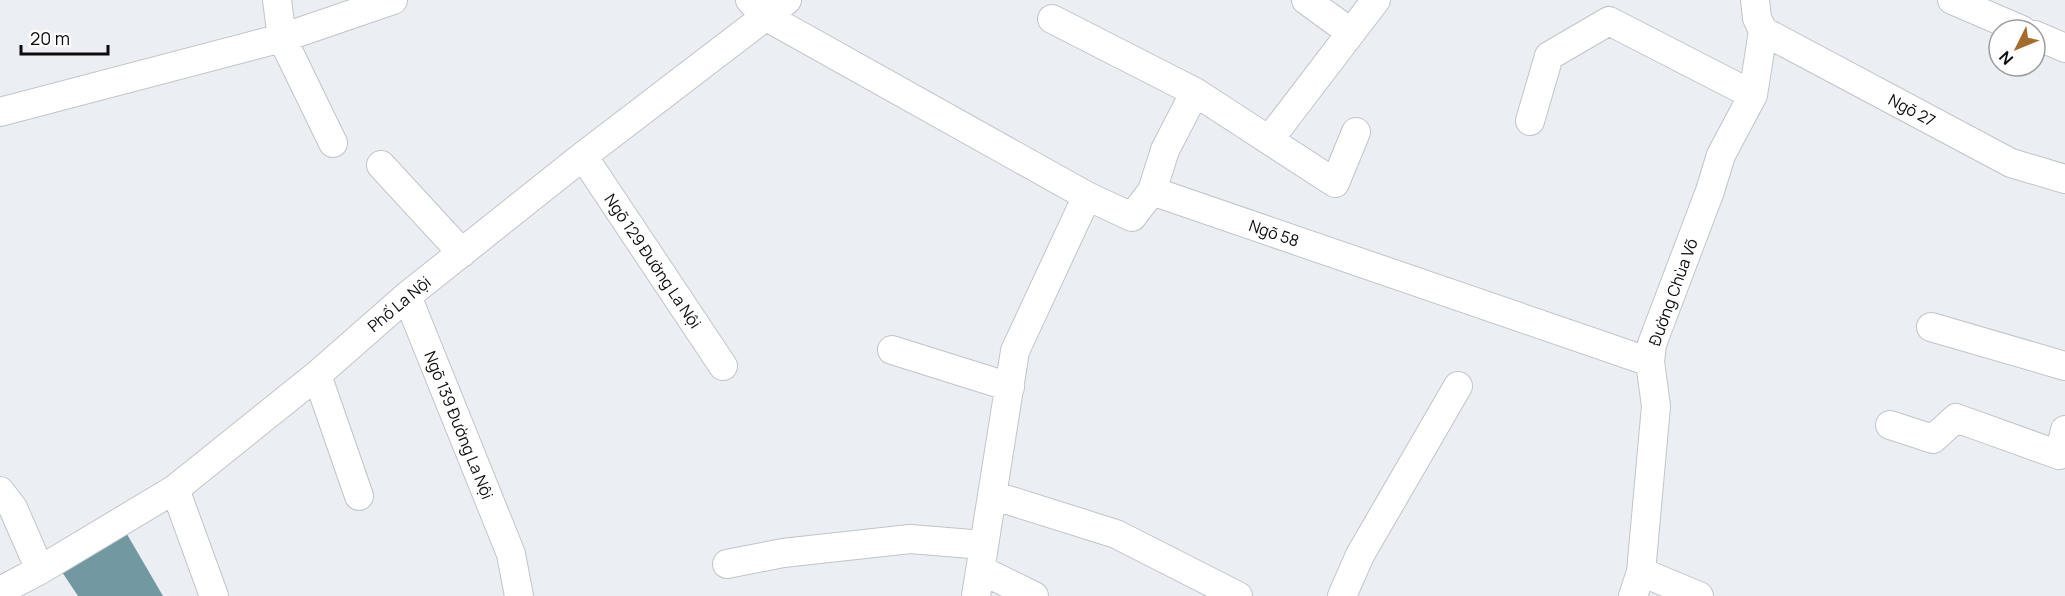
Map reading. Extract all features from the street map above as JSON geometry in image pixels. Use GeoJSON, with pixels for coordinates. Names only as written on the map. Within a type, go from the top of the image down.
{"type":"FeatureCollection","features":[{"type":"Feature","properties":{"kind":"street"},"geometry":{"type":"LineString","coordinates":[[277,0],[282,38],[333,143]]}},
{"type":"Feature","properties":{"kind":"street"},"geometry":{"type":"LineString","coordinates":[[0,112],[282,38],[393,0]]}},
{"type":"Feature","properties":{"kind":"street"},"geometry":{"type":"LineString","coordinates":[[1306,0],[1350,32]]}},
{"type":"Feature","properties":{"kind":"street"},"geometry":{"type":"LineString","coordinates":[[1269,140],[1376,0]]}},
{"type":"Feature","properties":{"kind":"street","name":"Đường Chùa Võ"},"geometry":{"type":"LineString","coordinates":[[1637,584],[1656,406],[1650,363],[1653,344],[1710,192],[1721,155],[1753,94],[1763,31],[1757,18],[1755,0]]}},
{"type":"Feature","properties":{"kind":"street"},"geometry":{"type":"LineString","coordinates":[[1952,0],[1994,18]]}},
{"type":"Feature","properties":{"kind":"street"},"geometry":{"type":"LineString","coordinates":[[767,5],[1087,196],[1132,217],[1152,191],[1165,150],[1195,92]]}},
{"type":"Feature","properties":{"kind":"street","name":"Phố La Nội"},"geometry":{"type":"LineString","coordinates":[[0,591],[40,570],[174,489],[317,375],[407,296],[767,5]]}},
{"type":"Feature","properties":{"kind":"street"},"geometry":{"type":"LineString","coordinates":[[1052,19],[1195,92],[1335,183],[1356,132]]}},
{"type":"Feature","properties":{"kind":"street"},"geometry":{"type":"LineString","coordinates":[[1530,121],[1549,56],[1609,21],[1753,94]]}},
{"type":"Feature","properties":{"kind":"street","name":"Ngõ 27"},"geometry":{"type":"LineString","coordinates":[[1763,31],[2011,163],[2065,179]]}},
{"type":"Feature","properties":{"kind":"street"},"geometry":{"type":"LineString","coordinates":[[2047,40],[2065,48]]}},
{"type":"Feature","properties":{"kind":"street","name":"Ngõ 129 Đường La Nội"},"geometry":{"type":"LineString","coordinates":[[583,156],[723,366]]}},
{"type":"Feature","properties":{"kind":"street"},"geometry":{"type":"LineString","coordinates":[[381,165],[462,253]]}},
{"type":"Feature","properties":{"kind":"street","name":"Ngõ 58"},"geometry":{"type":"LineString","coordinates":[[1152,191],[1650,363]]}},
{"type":"Feature","properties":{"kind":"street"},"geometry":{"type":"LineString","coordinates":[[980,570],[1015,351],[1087,196]]}},
{"type":"Feature","properties":{"kind":"street","name":"Ngõ 139 Đường La Nội"},"geometry":{"type":"LineString","coordinates":[[407,296],[511,554],[519,596]]}},
{"type":"Feature","properties":{"kind":"street"},"geometry":{"type":"LineString","coordinates":[[1931,327],[2065,366]]}},
{"type":"Feature","properties":{"kind":"street"},"geometry":{"type":"LineString","coordinates":[[892,350],[1010,387]]}},
{"type":"Feature","properties":{"kind":"street"},"geometry":{"type":"LineString","coordinates":[[317,375],[359,496]]}},
{"type":"Feature","properties":{"kind":"street"},"geometry":{"type":"LineString","coordinates":[[1342,596],[1360,555],[1458,386]]}},
{"type":"Feature","properties":{"kind":"street"},"geometry":{"type":"LineString","coordinates":[[1890,425],[1933,439],[1956,418],[2059,455],[2065,429]]}},
{"type":"Feature","properties":{"kind":"street"},"geometry":{"type":"LineString","coordinates":[[174,489],[214,596]]}},
{"type":"Feature","properties":{"kind":"street"},"geometry":{"type":"LineString","coordinates":[[0,491],[13,508],[40,570]]}},
{"type":"Feature","properties":{"kind":"street"},"geometry":{"type":"LineString","coordinates":[[992,495],[1116,534],[1238,596]]}},
{"type":"Feature","properties":{"kind":"street"},"geometry":{"type":"LineString","coordinates":[[727,564],[783,553],[910,539],[1034,596]]}},
{"type":"Feature","properties":{"kind":"street"},"geometry":{"type":"LineString","coordinates":[[1637,584],[1699,596]]}},
{"type":"Feature","properties":{"kind":"water"},"geometry":{"type":"Polygon","coordinates":[[[121,524],[163,596],[78,596],[56,563],[121,524]]]}}]}
